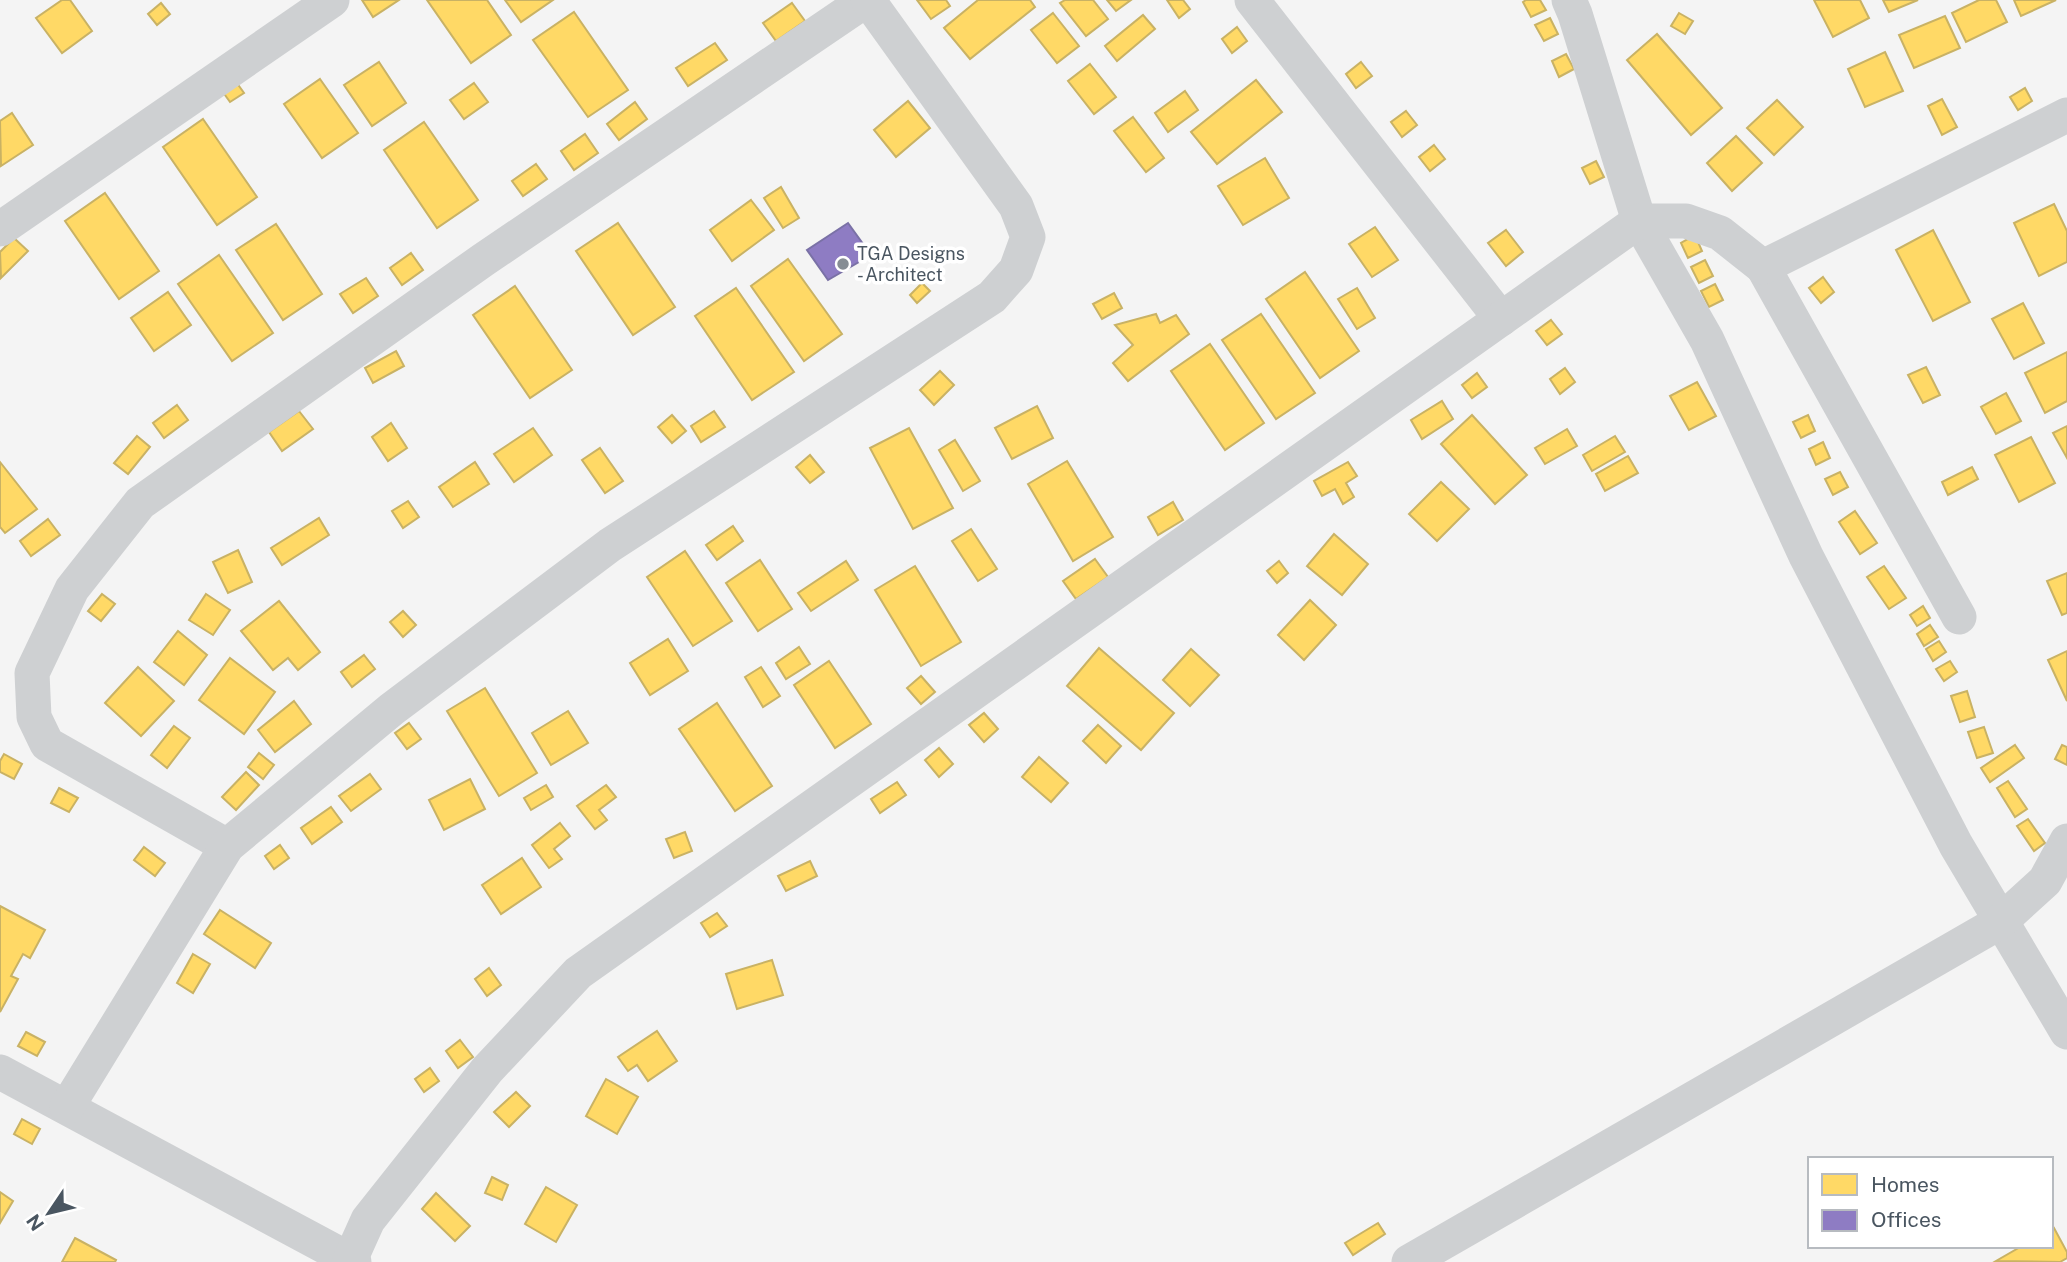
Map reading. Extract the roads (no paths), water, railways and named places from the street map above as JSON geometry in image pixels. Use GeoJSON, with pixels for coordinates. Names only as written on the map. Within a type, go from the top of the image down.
{"type":"FeatureCollection","features":[{"type":"Feature","properties":{"kind":"street"},"geometry":{"type":"LineString","coordinates":[[0,229],[332,0]]}},
{"type":"Feature","properties":{"kind":"street"},"geometry":{"type":"LineString","coordinates":[[67,1107],[227,845],[392,709],[610,545],[992,297],[1016,270],[1028,237],[1016,206],[867,0],[483,260],[140,503],[72,589],[32,673],[34,717],[47,744],[227,845]]}},
{"type":"Feature","properties":{"kind":"street"},"geometry":{"type":"LineString","coordinates":[[1252,0],[1501,319]]}},
{"type":"Feature","properties":{"kind":"street"},"geometry":{"type":"LineString","coordinates":[[1582,5],[1639,221],[1707,340],[1806,556],[1956,845],[2000,922],[2062,1014]]}},
{"type":"Feature","properties":{"kind":"street"},"geometry":{"type":"LineString","coordinates":[[1763,267],[2064,124]]}},
{"type":"Feature","properties":{"kind":"street"},"geometry":{"type":"LineString","coordinates":[[0,1072],[352,1261],[368,1220],[487,1070],[578,974],[1639,221],[1685,221],[1720,233],[1763,267],[1959,617]]}},
{"type":"Feature","properties":{"kind":"street"},"geometry":{"type":"LineString","coordinates":[[1409,1262],[2000,922],[2045,881],[2067,841]]}},
{"type":"Feature","properties":{"kind":"place","name":"TGA Designs - Architect"},"geometry":{"type":"Point","coordinates":[843,264]}}]}
